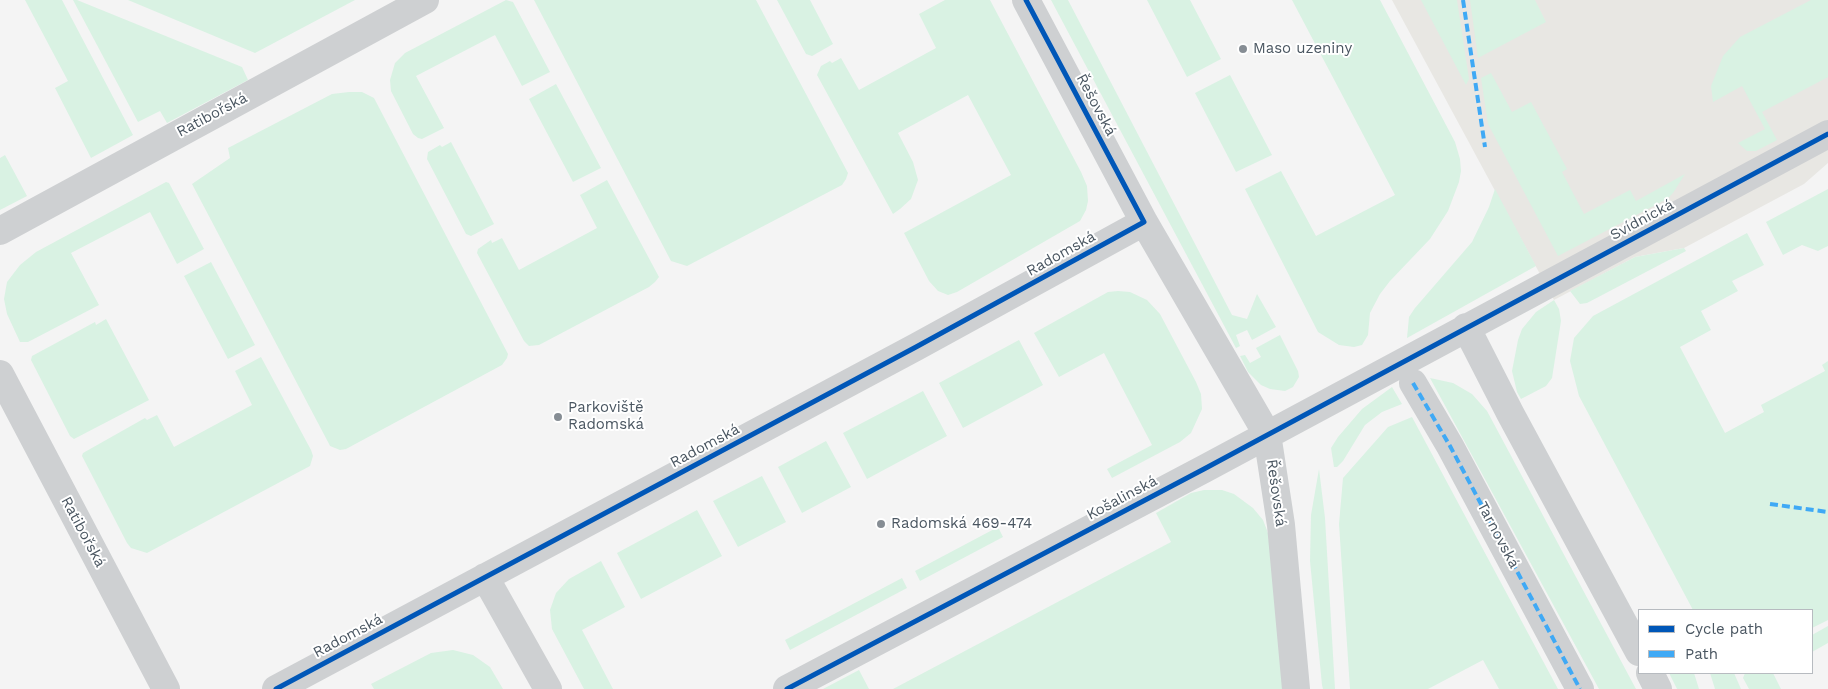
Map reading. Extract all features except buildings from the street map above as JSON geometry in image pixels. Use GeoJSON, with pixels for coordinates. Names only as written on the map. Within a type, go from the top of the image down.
{"type":"FeatureCollection","features":[{"type":"Feature","properties":{"kind":"street","name":"Ratibořská"},"geometry":{"type":"LineString","coordinates":[[0,231],[425,0]]}},
{"type":"Feature","properties":{"kind":"street","name":"Řešovská"},"geometry":{"type":"LineString","coordinates":[[1026,0],[1144,222],[1267,434],[1281,524],[1296,689]]}},
{"type":"Feature","properties":{"kind":"street","name":"Svídnická"},"geometry":{"type":"LineString","coordinates":[[1466,327],[1828,134]]}},
{"type":"Feature","properties":{"kind":"street","name":"Radomská"},"geometry":{"type":"LineString","coordinates":[[276,689],[1144,222]]}},
{"type":"Feature","properties":{"kind":"street","name":"Košalinská"},"geometry":{"type":"LineString","coordinates":[[787,689],[1466,327]]}},
{"type":"Feature","properties":{"kind":"street"},"geometry":{"type":"LineString","coordinates":[[1466,327],[1638,650]]}},
{"type":"Feature","properties":{"kind":"street","name":"Ratibořská"},"geometry":{"type":"LineString","coordinates":[[0,374],[166,689]]}},
{"type":"Feature","properties":{"kind":"street","name":"Tarnovská"},"geometry":{"type":"LineString","coordinates":[[1413,383],[1450,446],[1580,689]]}},
{"type":"Feature","properties":{"kind":"street"},"geometry":{"type":"LineString","coordinates":[[484,577],[548,689]]}},
{"type":"Feature","properties":{"kind":"street"},"geometry":{"type":"LineString","coordinates":[[1650,674],[1658,689]]}},
{"type":"Feature","properties":{"kind":"shaded area"},"geometry":{"type":"Polygon","coordinates":[[[1392,0],[1828,0],[1828,163],[1804,184],[1684,248],[1635,257],[1554,300],[1392,0]]]}},
{"type":"Feature","properties":{"kind":"green space"},"geometry":{"type":"Polygon","coordinates":[[[25,0],[62,0],[133,135],[91,158],[55,88],[68,81],[25,0]]]}},
{"type":"Feature","properties":{"kind":"green space"},"geometry":{"type":"Polygon","coordinates":[[[73,0],[242,67],[248,80],[167,123],[160,111],[138,122],[73,0]]]}},
{"type":"Feature","properties":{"kind":"green space"},"geometry":{"type":"Polygon","coordinates":[[[128,0],[355,0],[255,53],[128,0]]]}},
{"type":"Feature","properties":{"kind":"green space"},"geometry":{"type":"Polygon","coordinates":[[[506,0],[513,2],[550,72],[522,86],[495,35],[416,76],[444,128],[422,139],[418,138],[413,134],[391,91],[390,80],[395,63],[405,53],[506,0]]]}},
{"type":"Feature","properties":{"kind":"green space"},"geometry":{"type":"Polygon","coordinates":[[[534,0],[756,0],[848,173],[846,179],[842,185],[687,266],[671,261],[534,0]]]}},
{"type":"Feature","properties":{"kind":"green space"},"geometry":{"type":"Polygon","coordinates":[[[777,0],[810,0],[833,44],[812,56],[806,54],[777,0]]]}},
{"type":"Feature","properties":{"kind":"green space"},"geometry":{"type":"Polygon","coordinates":[[[945,0],[990,0],[1081,172],[1087,186],[1088,201],[1080,221],[957,292],[948,295],[938,291],[929,281],[904,233],[1011,175],[968,95],[898,133],[913,162],[918,180],[911,199],[893,214],[817,75],[821,66],[841,58],[859,90],[936,48],[919,14],[945,0]]]}},
{"type":"Feature","properties":{"kind":"green space"},"geometry":{"type":"Polygon","coordinates":[[[1051,0],[1068,0],[1232,315],[1247,319],[1257,294],[1276,327],[1252,340],[1247,330],[1236,335],[1240,346],[1236,348],[1051,0]]]}},
{"type":"Feature","properties":{"kind":"green space"},"geometry":{"type":"Polygon","coordinates":[[[1147,0],[1190,0],[1221,59],[1187,77],[1147,0]]]}},
{"type":"Feature","properties":{"kind":"green space"},"geometry":{"type":"Polygon","coordinates":[[[1292,0],[1380,0],[1455,142],[1460,159],[1461,171],[1459,182],[1448,211],[1430,239],[1380,294],[1370,313],[1368,335],[1362,345],[1354,347],[1339,345],[1318,332],[1245,189],[1281,171],[1316,236],[1395,195],[1292,0]]]}},
{"type":"Feature","properties":{"kind":"green space"},"geometry":{"type":"Polygon","coordinates":[[[1421,0],[1457,0],[1469,79],[1466,85],[1421,0]]]}},
{"type":"Feature","properties":{"kind":"green space"},"geometry":{"type":"Polygon","coordinates":[[[1470,0],[1535,0],[1546,22],[1478,58],[1470,0]]]}},
{"type":"Feature","properties":{"kind":"green space"},"geometry":{"type":"Polygon","coordinates":[[[1811,0],[1828,0],[1828,77],[1762,112],[1777,140],[1756,151],[1747,151],[1738,143],[1765,129],[1742,86],[1713,102],[1711,86],[1723,56],[1740,37],[1811,0]]]}},
{"type":"Feature","properties":{"kind":"green space"},"geometry":{"type":"Polygon","coordinates":[[[1491,73],[1512,112],[1531,102],[1567,169],[1562,172],[1584,214],[1630,190],[1636,201],[1685,174],[1667,199],[1558,256],[1488,124],[1481,78],[1491,73]]]}},
{"type":"Feature","properties":{"kind":"green space"},"geometry":{"type":"Polygon","coordinates":[[[1230,75],[1272,155],[1236,172],[1195,93],[1230,75]]]}},
{"type":"Feature","properties":{"kind":"green space"},"geometry":{"type":"Polygon","coordinates":[[[556,84],[601,168],[573,182],[529,99],[556,84]]]}},
{"type":"Feature","properties":{"kind":"green space"},"geometry":{"type":"Polygon","coordinates":[[[362,92],[374,98],[508,354],[502,365],[346,449],[340,450],[330,446],[192,184],[230,158],[228,148],[332,94],[362,92]]]}},
{"type":"Feature","properties":{"kind":"green space"},"geometry":{"type":"Polygon","coordinates":[[[451,142],[494,224],[471,236],[466,234],[427,159],[428,152],[440,145],[442,147],[451,142]]]}},
{"type":"Feature","properties":{"kind":"green space"},"geometry":{"type":"Polygon","coordinates":[[[5,155],[27,196],[0,210],[0,158],[5,155]]]}},
{"type":"Feature","properties":{"kind":"green space"},"geometry":{"type":"Polygon","coordinates":[[[607,180],[659,277],[649,287],[539,345],[529,346],[524,341],[477,253],[478,249],[491,240],[492,243],[502,238],[519,270],[597,228],[580,195],[607,180]]]}},
{"type":"Feature","properties":{"kind":"green space"},"geometry":{"type":"Polygon","coordinates":[[[166,182],[169,183],[204,249],[177,264],[150,212],[71,253],[99,305],[28,342],[20,342],[7,314],[4,299],[7,282],[20,265],[36,252],[166,182]]]}},
{"type":"Feature","properties":{"kind":"green space"},"geometry":{"type":"Polygon","coordinates":[[[1495,189],[1536,266],[1407,338],[1409,317],[1472,242],[1489,207],[1495,189]]]}},
{"type":"Feature","properties":{"kind":"green space"},"geometry":{"type":"Polygon","coordinates":[[[1828,189],[1828,246],[1818,251],[1802,245],[1783,255],[1766,222],[1828,189]]]}},
{"type":"Feature","properties":{"kind":"green space"},"geometry":{"type":"Polygon","coordinates":[[[1747,233],[1764,265],[1732,281],[1738,291],[1701,311],[1711,330],[1680,347],[1725,433],[1764,412],[1761,405],[1825,371],[1822,365],[1828,361],[1828,620],[1813,628],[1813,609],[1692,609],[1579,396],[1570,361],[1574,338],[1593,316],[1747,233]]]}},
{"type":"Feature","properties":{"kind":"green space"},"geometry":{"type":"Polygon","coordinates":[[[1684,248],[1686,251],[1587,303],[1580,304],[1570,291],[1635,257],[1684,248]]]}},
{"type":"Feature","properties":{"kind":"green space"},"geometry":{"type":"Polygon","coordinates":[[[211,262],[255,345],[228,359],[184,276],[211,262]]]}},
{"type":"Feature","properties":{"kind":"green space"},"geometry":{"type":"Polygon","coordinates":[[[1108,292],[1130,292],[1147,300],[1160,314],[1196,382],[1201,394],[1202,409],[1191,433],[1180,442],[1112,478],[1107,469],[1152,445],[1104,353],[1059,377],[1034,333],[1108,292]]]}},
{"type":"Feature","properties":{"kind":"green space"},"geometry":{"type":"Polygon","coordinates":[[[1554,300],[1559,309],[1561,321],[1552,378],[1546,386],[1521,399],[1517,392],[1512,371],[1518,340],[1522,329],[1536,312],[1554,300]]]}},
{"type":"Feature","properties":{"kind":"green space"},"geometry":{"type":"Polygon","coordinates":[[[106,319],[149,400],[74,439],[70,436],[31,360],[32,356],[95,322],[96,325],[106,319]]]}},
{"type":"Feature","properties":{"kind":"green space"},"geometry":{"type":"Polygon","coordinates":[[[1280,335],[1298,371],[1299,377],[1293,387],[1285,391],[1270,389],[1261,385],[1248,372],[1240,356],[1245,355],[1250,363],[1261,357],[1256,348],[1280,335]]]}},
{"type":"Feature","properties":{"kind":"green space"},"geometry":{"type":"Polygon","coordinates":[[[1019,340],[1043,385],[963,428],[939,383],[1019,340]]]}},
{"type":"Feature","properties":{"kind":"green space"},"geometry":{"type":"Polygon","coordinates":[[[261,357],[311,450],[313,456],[310,466],[147,553],[131,548],[82,456],[83,453],[145,418],[147,420],[157,415],[174,447],[252,405],[235,371],[261,357]]]}},
{"type":"Feature","properties":{"kind":"green space"},"geometry":{"type":"Polygon","coordinates":[[[1430,378],[1453,383],[1472,394],[1487,411],[1636,689],[1599,689],[1430,378]]]}},
{"type":"Feature","properties":{"kind":"green space"},"geometry":{"type":"Polygon","coordinates":[[[1392,387],[1402,404],[1382,412],[1365,425],[1343,461],[1337,467],[1334,467],[1331,448],[1338,437],[1362,409],[1392,387]]]}},
{"type":"Feature","properties":{"kind":"green space"},"geometry":{"type":"Polygon","coordinates":[[[923,391],[947,436],[867,479],[843,433],[923,391]]]}},
{"type":"Feature","properties":{"kind":"green space"},"geometry":{"type":"Polygon","coordinates":[[[1412,417],[1558,689],[1499,689],[1483,660],[1428,689],[1350,689],[1339,524],[1343,478],[1388,427],[1412,417]]]}},
{"type":"Feature","properties":{"kind":"green space"},"geometry":{"type":"Polygon","coordinates":[[[826,441],[851,487],[802,513],[778,467],[826,441]]]}},
{"type":"Feature","properties":{"kind":"green space"},"geometry":{"type":"Polygon","coordinates":[[[1319,469],[1325,518],[1335,689],[1323,689],[1322,685],[1310,561],[1311,515],[1319,469]]]}},
{"type":"Feature","properties":{"kind":"green space"},"geometry":{"type":"Polygon","coordinates":[[[762,476],[786,522],[738,547],[713,501],[762,476]]]}},
{"type":"Feature","properties":{"kind":"green space"},"geometry":{"type":"Polygon","coordinates":[[[1204,490],[1222,490],[1234,494],[1253,508],[1263,520],[1268,533],[1278,612],[1284,689],[893,689],[1171,542],[1156,513],[1191,493],[1204,490]]]}},
{"type":"Feature","properties":{"kind":"green space"},"geometry":{"type":"Polygon","coordinates":[[[697,510],[722,556],[641,599],[617,553],[697,510]]]}},
{"type":"Feature","properties":{"kind":"green space"},"geometry":{"type":"Polygon","coordinates":[[[998,527],[1003,537],[920,581],[915,571],[998,527]]]}},
{"type":"Feature","properties":{"kind":"green space"},"geometry":{"type":"Polygon","coordinates":[[[601,561],[625,607],[582,630],[613,689],[584,689],[552,629],[550,610],[556,593],[569,579],[601,561]]]}},
{"type":"Feature","properties":{"kind":"green space"},"geometry":{"type":"Polygon","coordinates":[[[902,578],[907,588],[790,650],[785,640],[902,578]]]}},
{"type":"Feature","properties":{"kind":"green space"},"geometry":{"type":"Polygon","coordinates":[[[1828,626],[1828,643],[1813,651],[1813,634],[1828,626]]]}},
{"type":"Feature","properties":{"kind":"green space"},"geometry":{"type":"Polygon","coordinates":[[[453,650],[473,655],[490,667],[503,689],[374,689],[371,684],[431,653],[453,650]]]}},
{"type":"Feature","properties":{"kind":"green space"},"geometry":{"type":"Polygon","coordinates":[[[859,670],[869,689],[823,689],[859,670]]]}},
{"type":"Feature","properties":{"kind":"green space"},"geometry":{"type":"Polygon","coordinates":[[[1670,674],[1694,674],[1699,689],[1677,689],[1670,674]]]}},
{"type":"Feature","properties":{"kind":"green space"},"geometry":{"type":"Polygon","coordinates":[[[1710,674],[1734,674],[1741,689],[1715,689],[1710,674]]]}},
{"type":"Feature","properties":{"kind":"green space"},"geometry":{"type":"Polygon","coordinates":[[[1745,674],[1774,674],[1781,689],[1749,689],[1743,678],[1745,674]]]}},
{"type":"Feature","properties":{"kind":"marked path"},"geometry":{"type":"LineString","coordinates":[[1463,0],[1485,147]]}},
{"type":"Feature","properties":{"kind":"marked path"},"geometry":{"type":"LineString","coordinates":[[1413,383],[1450,446],[1580,689]]}},
{"type":"Feature","properties":{"kind":"marked path"},"geometry":{"type":"LineString","coordinates":[[1770,504],[1828,512]]}},
{"type":"Feature","properties":{"kind":"cycle path"},"geometry":{"type":"LineString","coordinates":[[276,689],[916,347],[1144,222],[1026,0]]}},
{"type":"Feature","properties":{"kind":"cycle path"},"geometry":{"type":"LineString","coordinates":[[787,689],[1204,469],[1828,134]]}},
{"type":"Feature","properties":{"kind":"place","name":"Maso uzeniny"},"geometry":{"type":"Point","coordinates":[1243,49]}},
{"type":"Feature","properties":{"kind":"place","name":"Parkoviště Radomská"},"geometry":{"type":"Point","coordinates":[558,417]}},
{"type":"Feature","properties":{"kind":"place","name":"Radomská 469-474"},"geometry":{"type":"Point","coordinates":[881,524]}}]}
